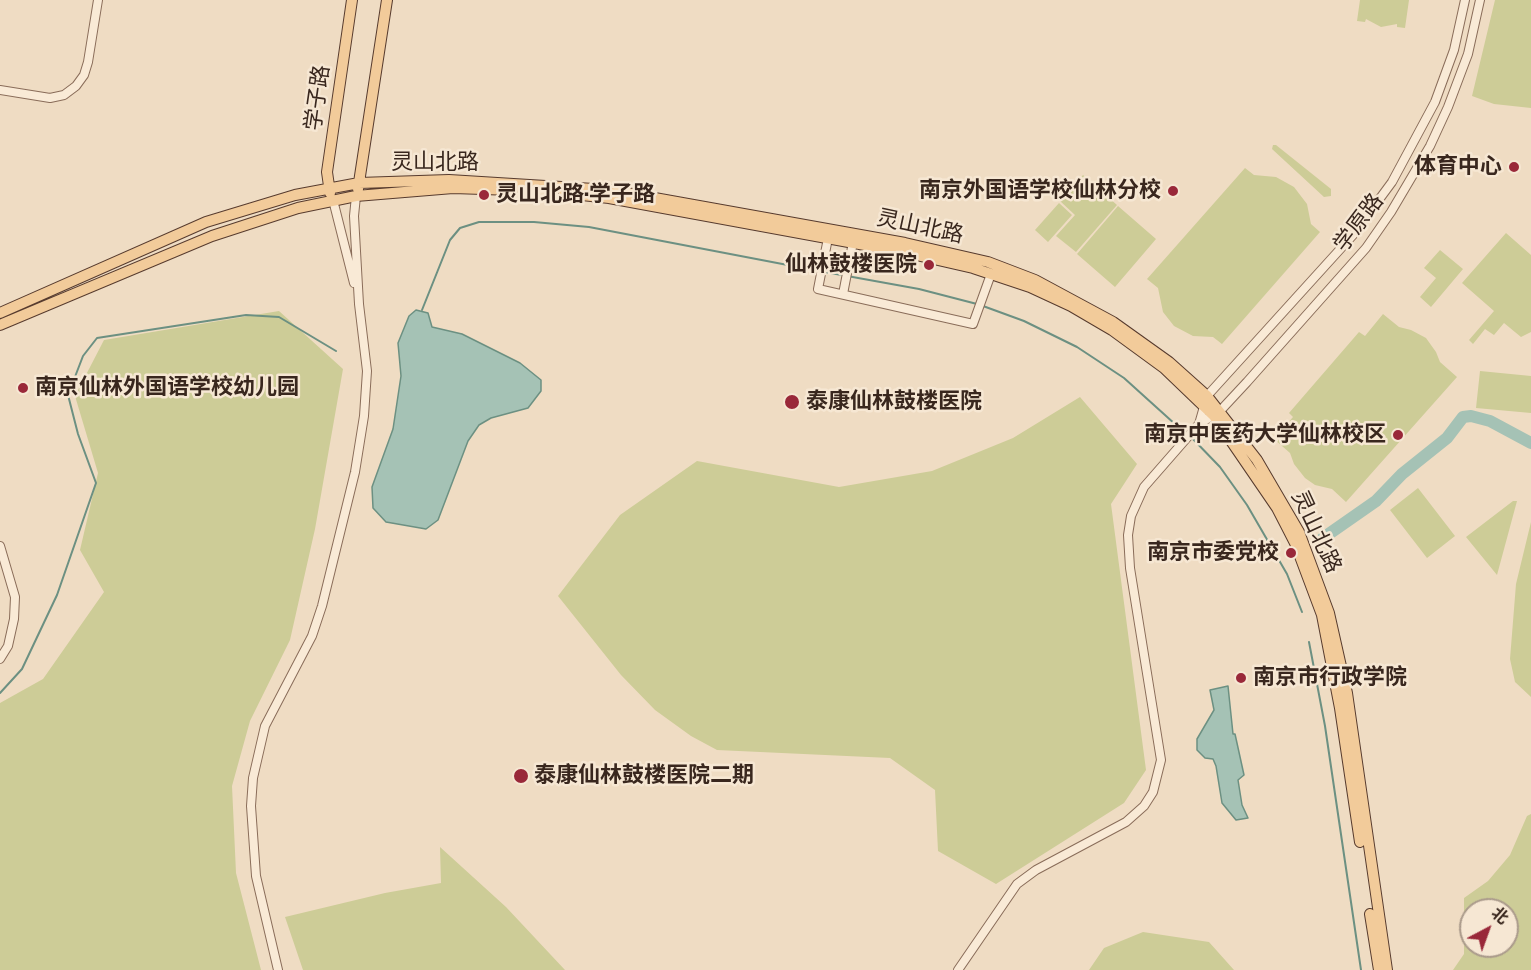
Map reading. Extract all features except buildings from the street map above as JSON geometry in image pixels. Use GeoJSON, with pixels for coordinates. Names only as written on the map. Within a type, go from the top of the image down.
{"type":"FeatureCollection","features":[{"type":"Feature","properties":{"kind":"main road","name":"学子路"},"geometry":{"type":"LineString","coordinates":[[333,200],[328,188],[327,172],[352,0]]}},
{"type":"Feature","properties":{"kind":"main road"},"geometry":{"type":"LineString","coordinates":[[356,196],[387,0]]}},
{"type":"Feature","properties":{"kind":"main road","name":"灵山北路"},"geometry":{"type":"LineString","coordinates":[[0,313],[206,222],[295,195],[359,183],[449,180],[610,190],[829,234]]}},
{"type":"Feature","properties":{"kind":"main road","name":"灵山北路"},"geometry":{"type":"LineString","coordinates":[[0,325],[212,236],[298,208],[356,196],[453,188],[555,192],[609,198],[977,259],[1035,280],[1113,322],[1169,362],[1257,460],[1285,505],[1316,573],[1329,613],[1347,693],[1387,970]]}},
{"type":"Feature","properties":{"kind":"main road","name":"灵山北路"},"geometry":{"type":"LineString","coordinates":[[854,238],[950,262],[1030,287],[1112,330],[1205,401]]}},
{"type":"Feature","properties":{"kind":"main road","name":"灵山北路"},"geometry":{"type":"LineString","coordinates":[[1217,414],[1277,508],[1295,543],[1322,615],[1340,708],[1378,970]]}},
{"type":"Feature","properties":{"kind":"street"},"geometry":{"type":"LineString","coordinates":[[0,90],[50,98],[64,95],[76,86],[84,75],[88,62],[98,0]]}},
{"type":"Feature","properties":{"kind":"street","name":"学原路"},"geometry":{"type":"LineString","coordinates":[[1199,424],[1205,401],[1353,235],[1392,182],[1435,102],[1454,50],[1465,0]]}},
{"type":"Feature","properties":{"kind":"street","name":"学原路"},"geometry":{"type":"LineString","coordinates":[[958,970],[1017,884],[1036,870],[1126,822],[1144,806],[1153,792],[1161,760],[1130,568],[1128,535],[1131,516],[1144,487],[1183,442],[1199,424],[1217,414],[1366,248],[1404,191],[1448,107],[1468,54],[1480,0]]}},
{"type":"Feature","properties":{"kind":"street"},"geometry":{"type":"LineString","coordinates":[[278,970],[256,876],[251,806],[253,778],[265,726],[312,636],[322,606],[355,472],[364,416],[367,371],[359,304],[354,216],[356,196]]}},
{"type":"Feature","properties":{"kind":"street"},"geometry":{"type":"LineString","coordinates":[[333,200],[359,304]]}},
{"type":"Feature","properties":{"kind":"street"},"geometry":{"type":"LineString","coordinates":[[829,234],[819,289],[973,324],[985,285],[991,274]]}},
{"type":"Feature","properties":{"kind":"street"},"geometry":{"type":"LineString","coordinates":[[843,294],[854,238]]}},
{"type":"Feature","properties":{"kind":"street"},"geometry":{"type":"LineString","coordinates":[[0,546],[15,597],[14,619],[8,646],[0,659]]}},
{"type":"Feature","properties":{"kind":"shaded area"},"geometry":{"type":"Polygon","coordinates":[[[1360,0],[1409,0],[1405,28],[1397,27],[1397,24],[1381,27],[1366,19],[1365,22],[1357,21],[1360,0]]]}},
{"type":"Feature","properties":{"kind":"shaded area"},"geometry":{"type":"Polygon","coordinates":[[[1495,0],[1531,0],[1531,108],[1494,104],[1472,96],[1495,0]]]}},
{"type":"Feature","properties":{"kind":"shaded area"},"geometry":{"type":"Polygon","coordinates":[[[1273,145],[1276,145],[1331,189],[1331,196],[1324,197],[1272,149],[1273,145]]]}},
{"type":"Feature","properties":{"kind":"shaded area"},"geometry":{"type":"Polygon","coordinates":[[[1245,168],[1254,175],[1276,177],[1294,187],[1307,204],[1311,224],[1320,232],[1222,344],[1213,337],[1193,336],[1174,326],[1163,312],[1158,288],[1147,279],[1245,168]]]}},
{"type":"Feature","properties":{"kind":"shaded area"},"geometry":{"type":"Polygon","coordinates":[[[1083,175],[1117,205],[1076,252],[1056,236],[1075,215],[1060,201],[1083,175]]]}},
{"type":"Feature","properties":{"kind":"shaded area"},"geometry":{"type":"Polygon","coordinates":[[[1059,203],[1072,215],[1048,242],[1035,230],[1059,203]]]}},
{"type":"Feature","properties":{"kind":"shaded area"},"geometry":{"type":"Polygon","coordinates":[[[1118,206],[1156,239],[1115,287],[1077,254],[1118,206]]]}},
{"type":"Feature","properties":{"kind":"shaded area"},"geometry":{"type":"Polygon","coordinates":[[[1506,233],[1531,255],[1531,332],[1521,337],[1504,323],[1494,335],[1485,329],[1473,344],[1469,340],[1494,311],[1462,283],[1506,233]]]}},
{"type":"Feature","properties":{"kind":"shaded area"},"geometry":{"type":"Polygon","coordinates":[[[1440,250],[1463,269],[1431,307],[1420,297],[1436,278],[1424,268],[1440,250]]]}},
{"type":"Feature","properties":{"kind":"shaded area"},"geometry":{"type":"Polygon","coordinates":[[[416,310],[428,313],[432,327],[462,334],[520,363],[541,380],[541,391],[528,408],[491,418],[479,425],[468,441],[438,520],[426,529],[386,522],[373,508],[372,487],[393,429],[401,376],[398,343],[409,316],[416,310]]]}},
{"type":"Feature","properties":{"kind":"shaded area"},"geometry":{"type":"Polygon","coordinates":[[[279,311],[343,369],[315,529],[290,640],[250,721],[232,786],[236,873],[261,970],[0,970],[0,703],[43,679],[104,592],[80,550],[98,473],[75,396],[104,340],[279,311]]]}},
{"type":"Feature","properties":{"kind":"shaded area"},"geometry":{"type":"Polygon","coordinates":[[[1383,314],[1399,327],[1426,338],[1440,362],[1457,377],[1346,502],[1332,489],[1315,485],[1305,478],[1294,464],[1290,453],[1274,439],[1293,417],[1289,413],[1359,332],[1365,336],[1383,314]]]}},
{"type":"Feature","properties":{"kind":"shaded area"},"geometry":{"type":"Polygon","coordinates":[[[1480,371],[1531,376],[1531,413],[1476,408],[1480,371]]]}},
{"type":"Feature","properties":{"kind":"shaded area"},"geometry":{"type":"Polygon","coordinates":[[[1080,397],[1137,464],[1111,504],[1146,770],[1124,803],[996,884],[938,851],[935,790],[890,758],[717,750],[691,736],[655,710],[621,675],[558,596],[620,515],[697,461],[839,487],[932,471],[1013,438],[1080,397]]]}},
{"type":"Feature","properties":{"kind":"shaded area"},"geometry":{"type":"Polygon","coordinates":[[[1418,488],[1455,536],[1427,558],[1390,510],[1418,488]]]}},
{"type":"Feature","properties":{"kind":"shaded area"},"geometry":{"type":"Polygon","coordinates":[[[1513,501],[1517,501],[1497,575],[1466,537],[1513,501]]]}},
{"type":"Feature","properties":{"kind":"shaded area"},"geometry":{"type":"Polygon","coordinates":[[[1531,522],[1531,697],[1515,682],[1510,659],[1516,584],[1531,522]]]}},
{"type":"Feature","properties":{"kind":"shaded area"},"geometry":{"type":"Polygon","coordinates":[[[1228,686],[1233,734],[1235,734],[1244,775],[1238,780],[1242,805],[1248,818],[1236,820],[1222,803],[1213,759],[1205,758],[1197,750],[1197,739],[1214,710],[1210,690],[1228,686]]]}},
{"type":"Feature","properties":{"kind":"shaded area"},"geometry":{"type":"Polygon","coordinates":[[[1531,814],[1531,970],[1453,970],[1461,958],[1519,958],[1519,898],[1464,898],[1488,881],[1510,855],[1527,816],[1531,814]]]}},
{"type":"Feature","properties":{"kind":"shaded area"},"geometry":{"type":"Polygon","coordinates":[[[440,847],[506,907],[565,970],[303,970],[285,917],[385,893],[441,883],[440,847]]]}},
{"type":"Feature","properties":{"kind":"shaded area"},"geometry":{"type":"Polygon","coordinates":[[[1143,932],[1209,942],[1234,970],[1089,970],[1104,948],[1143,932]]]}},
{"type":"Feature","properties":{"kind":"waterway"},"geometry":{"type":"LineString","coordinates":[[422,310],[450,240],[460,228],[479,222],[534,222],[589,227],[819,271]]}},
{"type":"Feature","properties":{"kind":"waterway"},"geometry":{"type":"LineString","coordinates":[[825,272],[919,289],[977,304]]}},
{"type":"Feature","properties":{"kind":"waterway"},"geometry":{"type":"LineString","coordinates":[[983,306],[1024,321],[1077,347],[1124,378],[1186,434]]}},
{"type":"Feature","properties":{"kind":"waterway"},"geometry":{"type":"LineString","coordinates":[[0,693],[22,669],[57,595],[96,483],[78,434],[68,395],[83,356],[97,338],[246,315],[279,317],[336,351]]}},
{"type":"Feature","properties":{"kind":"waterway"},"geometry":{"type":"LineString","coordinates":[[1323,538],[1376,501],[1402,474],[1447,438],[1463,417],[1471,416],[1490,421],[1531,443]]}},
{"type":"Feature","properties":{"kind":"waterway"},"geometry":{"type":"LineString","coordinates":[[1191,437],[1220,467],[1247,505],[1287,574],[1302,612]]}},
{"type":"Feature","properties":{"kind":"waterway"},"geometry":{"type":"LineString","coordinates":[[1309,642],[1325,726],[1361,970]]}},
{"type":"Feature","properties":{"kind":"place","name":"体育中心"},"geometry":{"type":"Point","coordinates":[1514,167]}},
{"type":"Feature","properties":{"kind":"place","name":"南京外国语学校仙林分校"},"geometry":{"type":"Point","coordinates":[1173,191]}},
{"type":"Feature","properties":{"kind":"place","name":"灵山北路·学子路"},"geometry":{"type":"Point","coordinates":[484,195]}},
{"type":"Feature","properties":{"kind":"place","name":"仙林鼓楼医院"},"geometry":{"type":"Point","coordinates":[929,265]}},
{"type":"Feature","properties":{"kind":"place","name":"南京仙林外国语学校幼儿园"},"geometry":{"type":"Point","coordinates":[23,388]}},
{"type":"Feature","properties":{"kind":"place","name":"泰康仙林鼓楼医院"},"geometry":{"type":"Point","coordinates":[792,402]}},
{"type":"Feature","properties":{"kind":"place","name":"南京中医药大学仙林校区"},"geometry":{"type":"Point","coordinates":[1398,435]}},
{"type":"Feature","properties":{"kind":"place","name":"南京市委党校"},"geometry":{"type":"Point","coordinates":[1291,553]}},
{"type":"Feature","properties":{"kind":"place","name":"南京市行政学院"},"geometry":{"type":"Point","coordinates":[1241,678]}},
{"type":"Feature","properties":{"kind":"place","name":"泰康仙林鼓楼医院二期"},"geometry":{"type":"Point","coordinates":[521,776]}}]}
